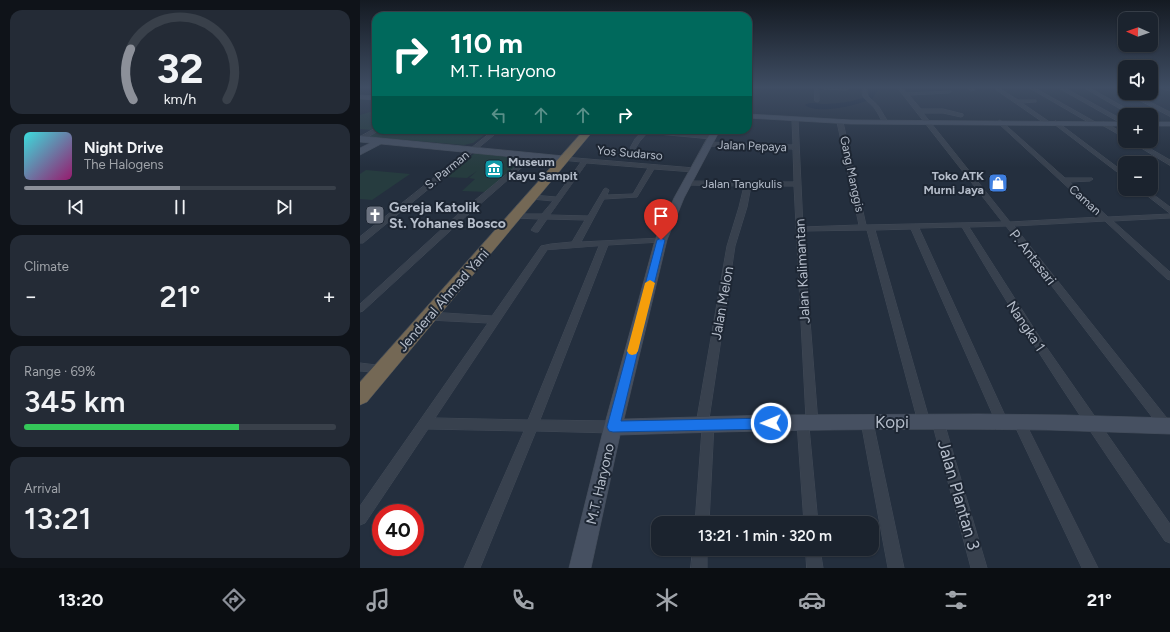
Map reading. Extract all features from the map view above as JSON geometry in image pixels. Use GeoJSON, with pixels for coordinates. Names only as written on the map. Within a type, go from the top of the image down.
{"type":"FeatureCollection","features":[{"type":"Feature","properties":{"kind":"highway","name":"Jenderal Ahmad Yani"},"geometry":{"type":"LineString","coordinates":[[360,396],[532,197],[580,134]]}},
{"type":"Feature","properties":{"kind":"highway"},"geometry":{"type":"LineString","coordinates":[[557,163],[574,148],[586,134]]}},
{"type":"Feature","properties":{"kind":"highway","name":"Jenderal Ahmad Yani"},"geometry":{"type":"LineString","coordinates":[[360,381],[366,367],[557,163]]}},
{"type":"Feature","properties":{"kind":"street"},"geometry":{"type":"LineString","coordinates":[[881,115],[885,122]]}},
{"type":"Feature","properties":{"kind":"street","name":"P. Antasari"},"geometry":{"type":"LineString","coordinates":[[922,115],[1168,426]]}},
{"type":"Feature","properties":{"kind":"street"},"geometry":{"type":"LineString","coordinates":[[1038,115],[1052,123],[1118,171]]}},
{"type":"Feature","properties":{"kind":"street"},"geometry":{"type":"LineString","coordinates":[[1079,115],[1094,123]]}},
{"type":"Feature","properties":{"kind":"street"},"geometry":{"type":"LineString","coordinates":[[1108,115],[1118,120]]}},
{"type":"Feature","properties":{"kind":"street"},"geometry":{"type":"LineString","coordinates":[[752,116],[840,122],[1118,124]]}},
{"type":"Feature","properties":{"kind":"street","name":"Jalan Kalimantan"},"geometry":{"type":"LineString","coordinates":[[795,120],[808,423],[810,516]]}},
{"type":"Feature","properties":{"kind":"street","name":"Gang Manggis"},"geometry":{"type":"LineString","coordinates":[[840,122],[866,227],[931,422]]}},
{"type":"Feature","properties":{"kind":"street","name":"Caman"},"geometry":{"type":"LineString","coordinates":[[1000,122],[1170,277]]}},
{"type":"Feature","properties":{"kind":"street"},"geometry":{"type":"LineString","coordinates":[[1104,124],[1118,132]]}},
{"type":"Feature","properties":{"kind":"street"},"geometry":{"type":"LineString","coordinates":[[1158,124],[1170,124]]}},
{"type":"Feature","properties":{"kind":"street"},"geometry":{"type":"LineString","coordinates":[[360,139],[372,132]]}},
{"type":"Feature","properties":{"kind":"street","name":"S. Parman"},"geometry":{"type":"LineString","coordinates":[[360,241],[492,134]]}},
{"type":"Feature","properties":{"kind":"street"},"geometry":{"type":"LineString","coordinates":[[633,148],[636,140],[643,134]]}},
{"type":"Feature","properties":{"kind":"street","name":"Jalan Pepaya"},"geometry":{"type":"LineString","coordinates":[[688,134],[796,147]]}},
{"type":"Feature","properties":{"kind":"street","name":"M.T. Haryono"},"geometry":{"type":"LineString","coordinates":[[580,568],[613,427],[661,240],[687,183],[712,137]]}},
{"type":"Feature","properties":{"kind":"street","name":"Yos Sudarso"},"geometry":{"type":"LineString","coordinates":[[360,139],[532,156],[557,163],[585,161],[694,170]]}},
{"type":"Feature","properties":{"kind":"street"},"geometry":{"type":"LineString","coordinates":[[360,152],[379,141]]}},
{"type":"Feature","properties":{"kind":"street"},"geometry":{"type":"LineString","coordinates":[[1145,148],[1170,163]]}},
{"type":"Feature","properties":{"kind":"street"},"geometry":{"type":"LineString","coordinates":[[360,309],[459,218],[532,156]]}},
{"type":"Feature","properties":{"kind":"street"},"geometry":{"type":"LineString","coordinates":[[535,230],[585,161]]}},
{"type":"Feature","properties":{"kind":"street"},"geometry":{"type":"LineString","coordinates":[[602,197],[635,196],[652,166]]}},
{"type":"Feature","properties":{"kind":"street"},"geometry":{"type":"LineString","coordinates":[[1063,180],[1090,179]]}},
{"type":"Feature","properties":{"kind":"street","name":"Jalan Tangkulis"},"geometry":{"type":"LineString","coordinates":[[687,183],[797,184]]}},
{"type":"Feature","properties":{"kind":"street","name":"Jalan Melon"},"geometry":{"type":"LineString","coordinates":[[702,516],[705,424],[731,246],[745,201],[748,184]]}},
{"type":"Feature","properties":{"kind":"street"},"geometry":{"type":"LineString","coordinates":[[575,245],[606,190]]}},
{"type":"Feature","properties":{"kind":"street"},"geometry":{"type":"LineString","coordinates":[[1151,196],[1170,211]]}},
{"type":"Feature","properties":{"kind":"street"},"geometry":{"type":"LineString","coordinates":[[532,197],[558,199]]}},
{"type":"Feature","properties":{"kind":"street"},"geometry":{"type":"LineString","coordinates":[[516,216],[544,218],[589,218]]}},
{"type":"Feature","properties":{"kind":"street"},"geometry":{"type":"LineString","coordinates":[[799,229],[1007,224],[1170,216]]}},
{"type":"Feature","properties":{"kind":"street","name":"Nangka 1"},"geometry":{"type":"LineString","coordinates":[[964,225],[1006,295],[1092,424],[1170,536]]}},
{"type":"Feature","properties":{"kind":"street"},"geometry":{"type":"LineString","coordinates":[[914,226],[1011,422],[1090,568]]}},
{"type":"Feature","properties":{"kind":"street"},"geometry":{"type":"LineString","coordinates":[[360,518],[544,248],[551,246],[661,240]]}},
{"type":"Feature","properties":{"kind":"street"},"geometry":{"type":"LineString","coordinates":[[472,568],[532,426],[604,244]]}},
{"type":"Feature","properties":{"kind":"street"},"geometry":{"type":"LineString","coordinates":[[429,316],[496,320]]}},
{"type":"Feature","properties":{"kind":"street"},"geometry":{"type":"LineString","coordinates":[[866,422],[896,568]]}},
{"type":"Feature","properties":{"kind":"street","name":"Kopi"},"geometry":{"type":"LineString","coordinates":[[613,427],[866,422],[1011,422],[1168,426]]}},
{"type":"Feature","properties":{"kind":"street","name":"Jalan Plantan 3"},"geometry":{"type":"LineString","coordinates":[[931,422],[979,568]]}},
{"type":"Feature","properties":{"kind":"street"},"geometry":{"type":"LineString","coordinates":[[424,423],[613,427]]}},
{"type":"Feature","properties":{"kind":"street"},"geometry":{"type":"LineString","coordinates":[[699,568],[700,556]]}},
{"type":"Feature","properties":{"kind":"street"},"geometry":{"type":"LineString","coordinates":[[814,556],[815,568]]}},
{"type":"Feature","properties":{"kind":"green space"},"geometry":{"type":"Polygon","coordinates":[[[360,115],[372,115],[372,130],[360,129],[360,115]]]}},
{"type":"Feature","properties":{"kind":"green space"},"geometry":{"type":"Polygon","coordinates":[[[373,134],[485,134],[473,143],[464,145],[369,137],[373,134]]]}},
{"type":"Feature","properties":{"kind":"green space"},"geometry":{"type":"Polygon","coordinates":[[[475,153],[526,159],[487,192],[462,191],[475,179],[469,178],[477,171],[467,178],[445,177],[475,153]]]}},
{"type":"Feature","properties":{"kind":"green space"},"geometry":{"type":"Polygon","coordinates":[[[366,170],[410,174],[372,200],[360,199],[360,174],[366,170]]]}},
{"type":"Feature","properties":{"kind":"slow traffic"},"geometry":{"type":"LineString","coordinates":[[632,351],[650,283]]}},
{"type":"Feature","properties":{"kind":"place","name":"Museum Kayu Sampit"},"geometry":{"type":"Point","coordinates":[494,169]}},
{"type":"Feature","properties":{"kind":"place","name":"Toko ATK Murni Jaya"},"geometry":{"type":"Point","coordinates":[998,183]}},
{"type":"Feature","properties":{"kind":"place","name":"Gereja Katolik St. Yohanes Bosco"},"geometry":{"type":"Point","coordinates":[375,215]}},
{"type":"Feature","properties":{"kind":"route"},"geometry":{"type":"LineString","coordinates":[[661,240],[613,427],[771,423]]}}]}
